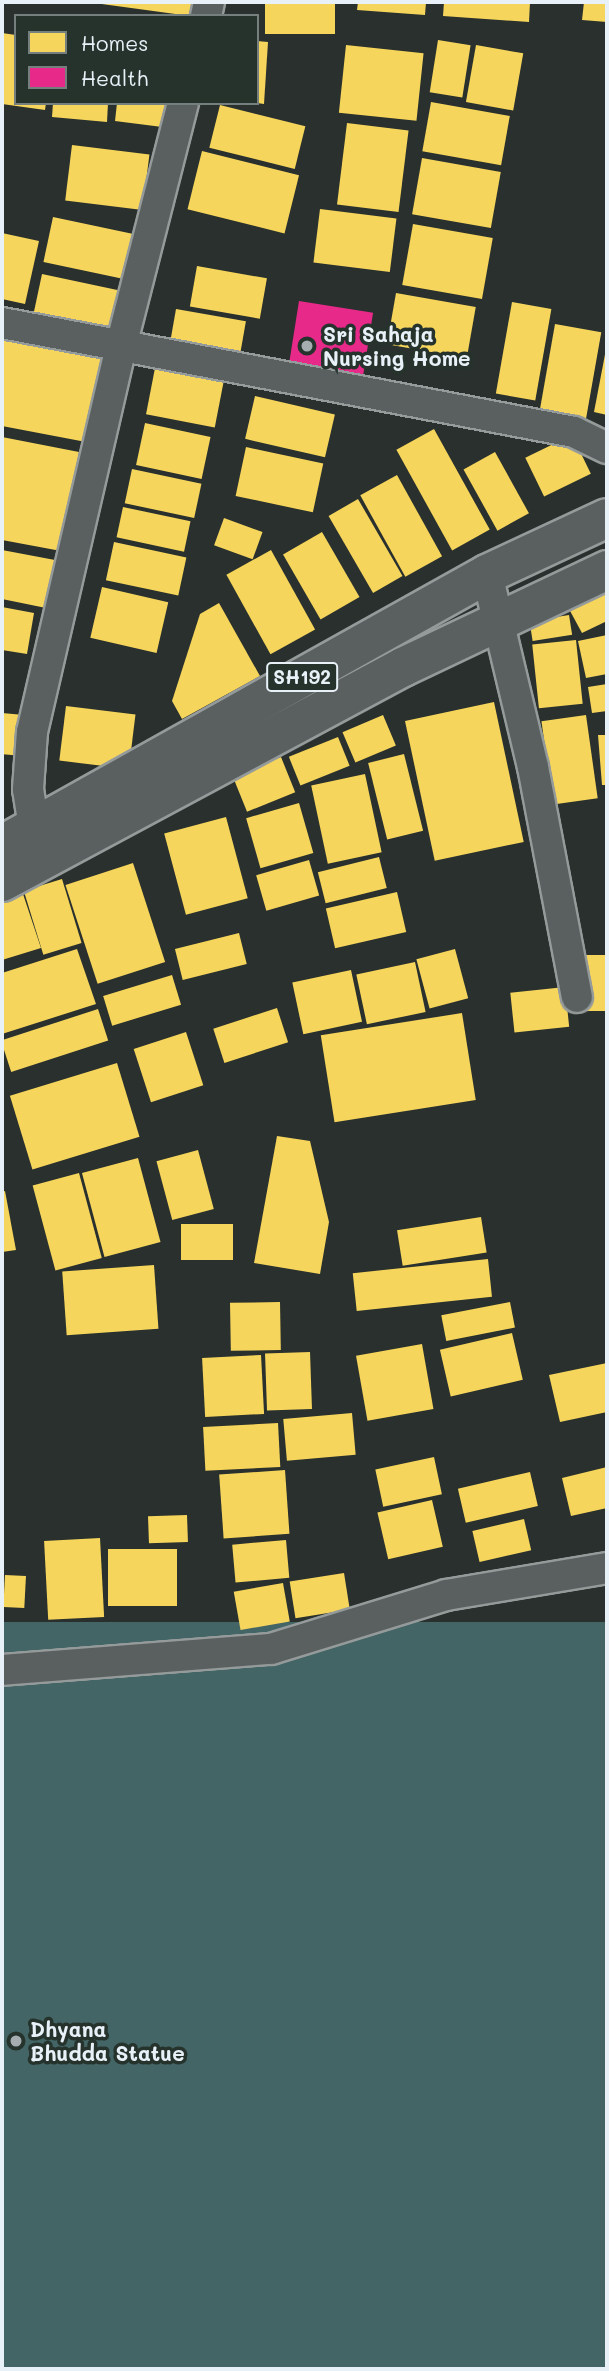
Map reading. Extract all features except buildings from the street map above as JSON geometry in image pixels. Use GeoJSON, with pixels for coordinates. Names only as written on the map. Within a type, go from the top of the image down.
{"type":"FeatureCollection","features":[{"type":"Feature","properties":{"kind":"main road","name":"SH192"},"geometry":{"type":"LineString","coordinates":[[18,836],[487,574],[607,518]]}},
{"type":"Feature","properties":{"kind":"main road","name":"SH192"},"geometry":{"type":"LineString","coordinates":[[2,881],[403,667],[607,570]]}},
{"type":"Feature","properties":{"kind":"street"},"geometry":{"type":"LineString","coordinates":[[18,836],[28,789],[32,732],[121,346],[182,105]]}},
{"type":"Feature","properties":{"kind":"street"},"geometry":{"type":"LineString","coordinates":[[2,323],[574,432],[607,447]]}},
{"type":"Feature","properties":{"kind":"street"},"geometry":{"type":"LineString","coordinates":[[487,574],[533,767],[577,997]]}},
{"type":"Feature","properties":{"kind":"street"},"geometry":{"type":"LineString","coordinates":[[2,1670],[271,1649],[446,1595],[607,1568]]}},
{"type":"Feature","properties":{"kind":"water"},"geometry":{"type":"Polygon","coordinates":[[[2,1622],[607,1622],[607,2369],[2,2369],[2,1622]]]}},
{"type":"Feature","properties":{"kind":"place","name":"Sri Sahaja Nursing Home"},"geometry":{"type":"Point","coordinates":[307,346]}},
{"type":"Feature","properties":{"kind":"place","name":"Dhyana Bhudda Statue"},"geometry":{"type":"Point","coordinates":[16,2041]}}]}
